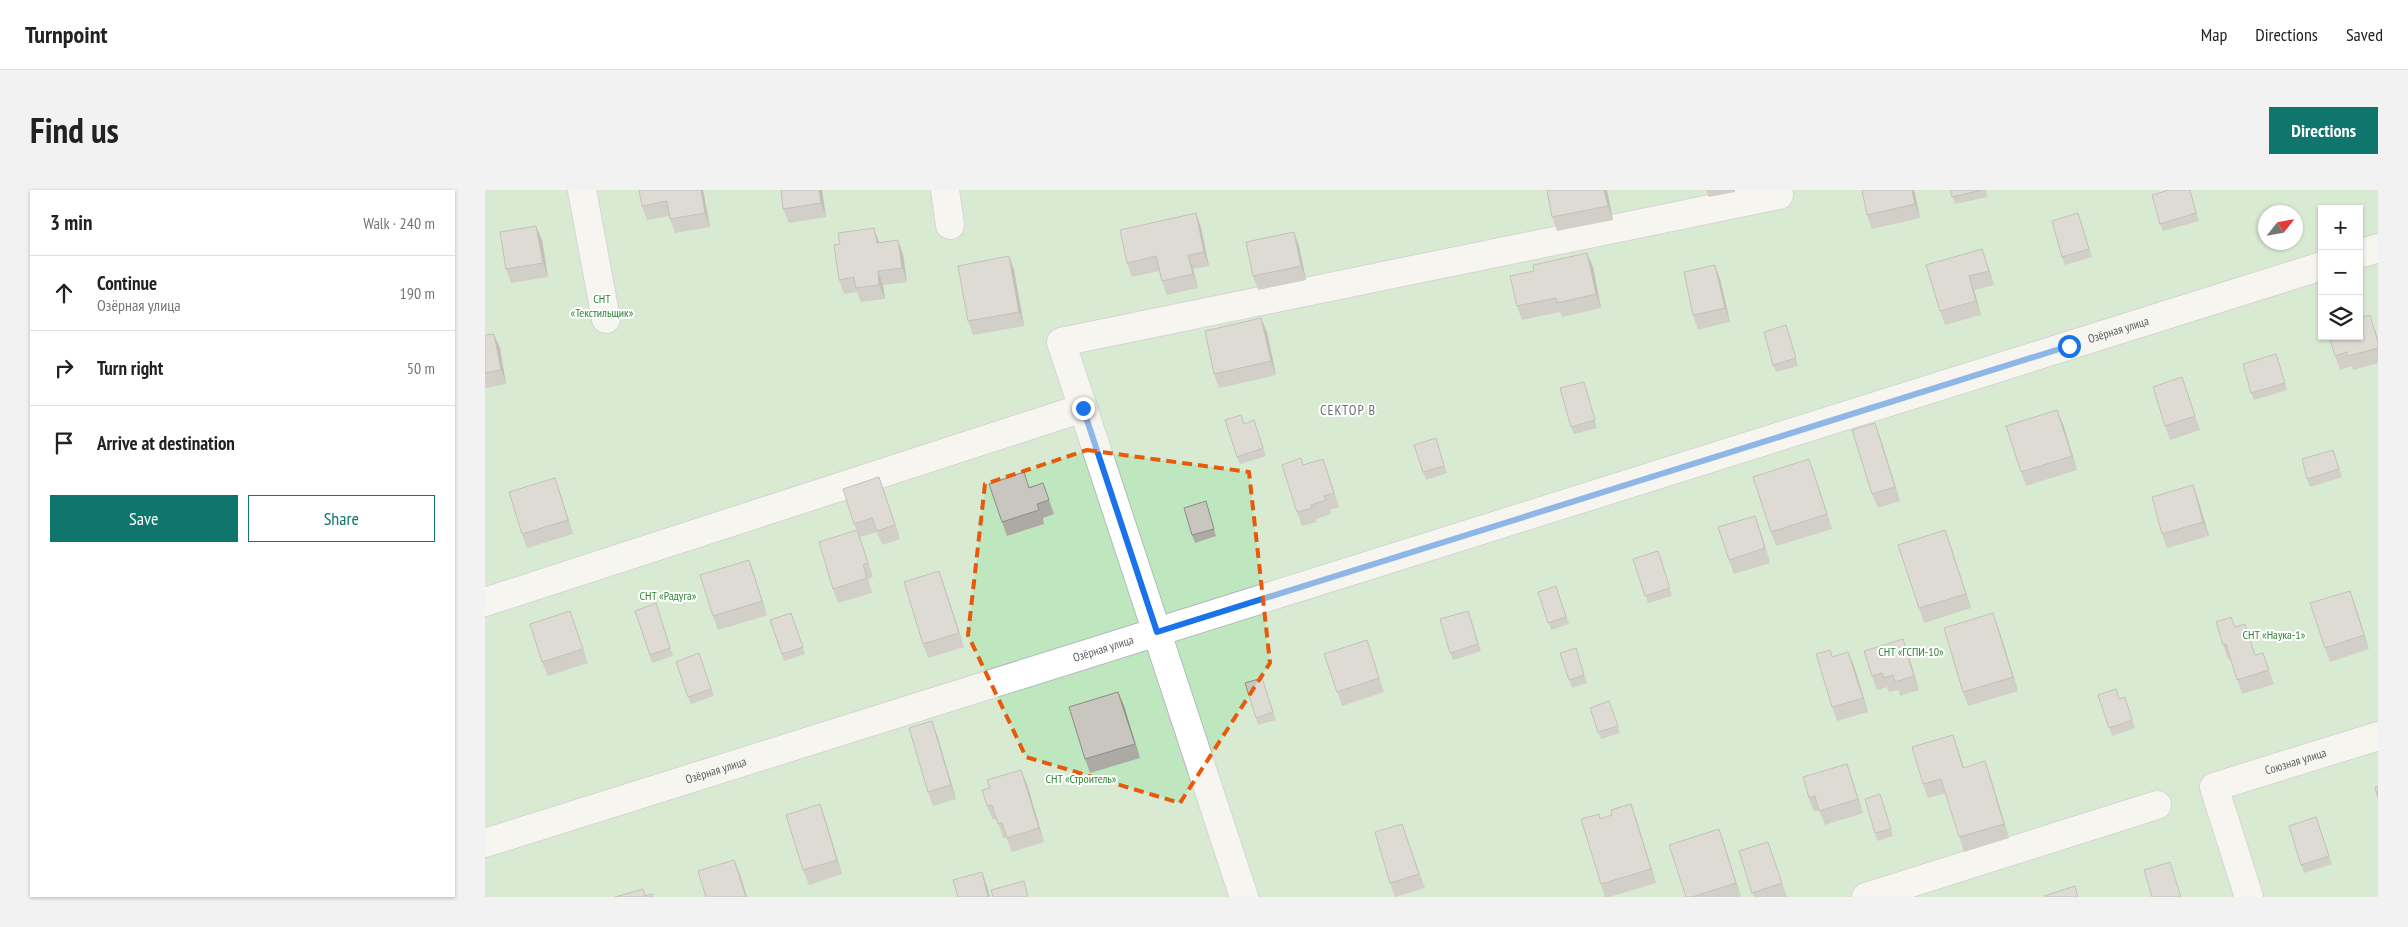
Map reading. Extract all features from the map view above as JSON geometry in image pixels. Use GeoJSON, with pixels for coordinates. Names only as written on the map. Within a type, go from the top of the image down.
{"type":"FeatureCollection","features":[{"type":"Feature","properties":{"kind":"street"},"geometry":{"type":"LineString","coordinates":[[582,190],[606,319]]}},
{"type":"Feature","properties":{"kind":"street"},"geometry":{"type":"LineString","coordinates":[[945,190],[950,225]]}},
{"type":"Feature","properties":{"kind":"street"},"geometry":{"type":"LineString","coordinates":[[1244,897],[1061,342],[1779,195]]}},
{"type":"Feature","properties":{"kind":"street"},"geometry":{"type":"LineString","coordinates":[[2363,253],[2378,248]]}},
{"type":"Feature","properties":{"kind":"street","name":"Озёрная улица"},"geometry":{"type":"LineString","coordinates":[[485,843],[2318,267]]}},
{"type":"Feature","properties":{"kind":"street"},"geometry":{"type":"LineString","coordinates":[[485,602],[1083,408]]}},
{"type":"Feature","properties":{"kind":"street","name":"Союзная улица"},"geometry":{"type":"LineString","coordinates":[[2249,897],[2214,788],[2378,736]]}},
{"type":"Feature","properties":{"kind":"street"},"geometry":{"type":"LineString","coordinates":[[1866,897],[2157,805]]}},
{"type":"Feature","properties":{"kind":"highlighted area"},"geometry":{"type":"Polygon","coordinates":[[[1087,450],[1249,472],[1270,663],[1180,803],[1026,757],[968,635],[985,484],[1087,450]]]}},
{"type":"Feature","properties":{"kind":"green space"},"geometry":{"type":"Polygon","coordinates":[[[485,190],[2378,190],[2378,897],[485,897],[485,190]]]}},
{"type":"Feature","properties":{"kind":"building"},"geometry":{"type":"Polygon","coordinates":[[[639,190],[701,190],[705,213],[670,219],[667,201],[642,206],[639,190]]]}},
{"type":"Feature","properties":{"kind":"building"},"geometry":{"type":"Polygon","coordinates":[[[781,190],[819,190],[821,203],[783,209],[781,190]]]}},
{"type":"Feature","properties":{"kind":"building"},"geometry":{"type":"Polygon","coordinates":[[[1547,190],[1604,190],[1608,206],[1552,217],[1547,190]]]}},
{"type":"Feature","properties":{"kind":"building"},"geometry":{"type":"Polygon","coordinates":[[[1862,190],[1912,190],[1915,204],[1867,215],[1862,190]]]}},
{"type":"Feature","properties":{"kind":"building"},"geometry":{"type":"Polygon","coordinates":[[[1950,190],[1982,190],[1952,197],[1950,190]]]}},
{"type":"Feature","properties":{"kind":"building"},"geometry":{"type":"Polygon","coordinates":[[[2169,190],[2190,190],[2196,213],[2160,224],[2152,195],[2169,190]]]}},
{"type":"Feature","properties":{"kind":"building"},"geometry":{"type":"Polygon","coordinates":[[[1196,213],[1204,252],[1188,255],[1193,274],[1162,281],[1156,256],[1127,263],[1120,230],[1196,213]]]}},
{"type":"Feature","properties":{"kind":"building"},"geometry":{"type":"Polygon","coordinates":[[[2078,213],[2089,249],[2062,257],[2052,221],[2078,213]]]}},
{"type":"Feature","properties":{"kind":"building"},"geometry":{"type":"Polygon","coordinates":[[[536,226],[543,263],[506,269],[500,232],[536,226]]]}},
{"type":"Feature","properties":{"kind":"building"},"geometry":{"type":"Polygon","coordinates":[[[874,228],[877,243],[898,240],[902,268],[878,271],[879,285],[856,288],[854,277],[839,280],[834,245],[840,244],[838,233],[874,228]]]}},
{"type":"Feature","properties":{"kind":"building"},"geometry":{"type":"Polygon","coordinates":[[[1294,232],[1301,266],[1253,276],[1246,242],[1294,232]]]}},
{"type":"Feature","properties":{"kind":"building"},"geometry":{"type":"Polygon","coordinates":[[[1982,249],[1989,271],[1969,276],[1976,301],[1940,311],[1926,265],[1982,249]]]}},
{"type":"Feature","properties":{"kind":"building"},"geometry":{"type":"Polygon","coordinates":[[[1587,253],[1596,294],[1557,303],[1556,298],[1517,306],[1510,276],[1534,271],[1533,265],[1587,253]]]}},
{"type":"Feature","properties":{"kind":"building"},"geometry":{"type":"Polygon","coordinates":[[[1009,256],[1019,312],[968,321],[958,266],[1009,256]]]}},
{"type":"Feature","properties":{"kind":"building"},"geometry":{"type":"Polygon","coordinates":[[[1715,265],[1725,308],[1693,315],[1684,272],[1715,265]]]}},
{"type":"Feature","properties":{"kind":"building"},"geometry":{"type":"Polygon","coordinates":[[[2370,315],[2378,348],[2348,356],[2347,352],[2335,356],[2330,340],[2363,340],[2363,317],[2370,315]]]}},
{"type":"Feature","properties":{"kind":"building"},"geometry":{"type":"Polygon","coordinates":[[[1261,318],[1271,361],[1214,374],[1205,331],[1261,318]]]}},
{"type":"Feature","properties":{"kind":"building"},"geometry":{"type":"Polygon","coordinates":[[[1786,325],[1796,358],[1773,365],[1764,332],[1786,325]]]}},
{"type":"Feature","properties":{"kind":"building"},"geometry":{"type":"Polygon","coordinates":[[[494,334],[501,370],[485,373],[485,335],[494,334]]]}},
{"type":"Feature","properties":{"kind":"building"},"geometry":{"type":"Polygon","coordinates":[[[2276,354],[2285,383],[2251,393],[2243,364],[2276,354]]]}},
{"type":"Feature","properties":{"kind":"building"},"geometry":{"type":"Polygon","coordinates":[[[2182,377],[2195,416],[2165,426],[2153,387],[2182,377]]]}},
{"type":"Feature","properties":{"kind":"building"},"geometry":{"type":"Polygon","coordinates":[[[1584,382],[1595,420],[1571,427],[1560,388],[1584,382]]]}},
{"type":"Feature","properties":{"kind":"building"},"geometry":{"type":"Polygon","coordinates":[[[2057,410],[2072,456],[2021,472],[2006,426],[2057,410]]]}},
{"type":"Feature","properties":{"kind":"building"},"geometry":{"type":"Polygon","coordinates":[[[1241,415],[1244,424],[1254,420],[1263,448],[1237,457],[1225,420],[1241,415]]]}},
{"type":"Feature","properties":{"kind":"building"},"geometry":{"type":"Polygon","coordinates":[[[1875,423],[1895,487],[1872,494],[1852,430],[1875,423]]]}},
{"type":"Feature","properties":{"kind":"building"},"geometry":{"type":"Polygon","coordinates":[[[1436,438],[1444,466],[1423,472],[1414,445],[1436,438]]]}},
{"type":"Feature","properties":{"kind":"building"},"geometry":{"type":"Polygon","coordinates":[[[2333,450],[2339,469],[2307,479],[2302,459],[2333,450]]]}},
{"type":"Feature","properties":{"kind":"building"},"geometry":{"type":"Polygon","coordinates":[[[1301,458],[1303,465],[1323,459],[1334,493],[1324,496],[1326,500],[1311,505],[1312,508],[1297,512],[1282,465],[1301,458]]]}},
{"type":"Feature","properties":{"kind":"building"},"geometry":{"type":"Polygon","coordinates":[[[1809,459],[1827,514],[1771,532],[1753,477],[1809,459]]]}},
{"type":"Feature","properties":{"kind":"building"},"geometry":{"type":"Polygon","coordinates":[[[1024,472],[1029,488],[1043,483],[1049,500],[1037,504],[1039,510],[1002,522],[989,484],[1024,472]]]}},
{"type":"Feature","properties":{"kind":"building"},"geometry":{"type":"Polygon","coordinates":[[[879,477],[895,525],[877,531],[872,518],[854,524],[843,489],[879,477]]]}},
{"type":"Feature","properties":{"kind":"building"},"geometry":{"type":"Polygon","coordinates":[[[555,478],[568,520],[522,534],[509,492],[555,478]]]}},
{"type":"Feature","properties":{"kind":"building"},"geometry":{"type":"Polygon","coordinates":[[[2193,485],[2203,522],[2162,534],[2152,497],[2193,485]]]}},
{"type":"Feature","properties":{"kind":"building"},"geometry":{"type":"Polygon","coordinates":[[[1206,501],[1214,529],[1192,535],[1184,508],[1206,501]]]}},
{"type":"Feature","properties":{"kind":"building"},"geometry":{"type":"Polygon","coordinates":[[[1755,516],[1765,548],[1729,560],[1718,527],[1755,516]]]}},
{"type":"Feature","properties":{"kind":"building"},"geometry":{"type":"Polygon","coordinates":[[[857,530],[868,563],[863,565],[867,578],[833,589],[819,542],[857,530]]]}},
{"type":"Feature","properties":{"kind":"building"},"geometry":{"type":"Polygon","coordinates":[[[1945,530],[1966,594],[1919,608],[1898,545],[1945,530]]]}},
{"type":"Feature","properties":{"kind":"building"},"geometry":{"type":"Polygon","coordinates":[[[1658,551],[1670,588],[1645,596],[1633,559],[1658,551]]]}},
{"type":"Feature","properties":{"kind":"building"},"geometry":{"type":"Polygon","coordinates":[[[749,560],[762,601],[713,616],[700,575],[749,560]]]}},
{"type":"Feature","properties":{"kind":"building"},"geometry":{"type":"Polygon","coordinates":[[[939,571],[959,633],[923,644],[904,582],[939,571]]]}},
{"type":"Feature","properties":{"kind":"building"},"geometry":{"type":"Polygon","coordinates":[[[1556,586],[1566,617],[1548,623],[1538,592],[1556,586]]]}},
{"type":"Feature","properties":{"kind":"building"},"geometry":{"type":"Polygon","coordinates":[[[2350,591],[2364,635],[2325,648],[2310,603],[2350,591]]]}},
{"type":"Feature","properties":{"kind":"building"},"geometry":{"type":"Polygon","coordinates":[[[656,603],[670,648],[650,655],[635,611],[656,603]]]}},
{"type":"Feature","properties":{"kind":"building"},"geometry":{"type":"Polygon","coordinates":[[[570,611],[583,649],[542,662],[530,624],[570,611]]]}},
{"type":"Feature","properties":{"kind":"building"},"geometry":{"type":"Polygon","coordinates":[[[1468,611],[1478,644],[1450,653],[1440,619],[1468,611]]]}},
{"type":"Feature","properties":{"kind":"building"},"geometry":{"type":"Polygon","coordinates":[[[791,613],[803,647],[782,654],[770,620],[791,613]]]}},
{"type":"Feature","properties":{"kind":"building"},"geometry":{"type":"Polygon","coordinates":[[[1993,613],[2013,677],[1963,692],[1944,628],[1993,613]]]}},
{"type":"Feature","properties":{"kind":"building"},"geometry":{"type":"Polygon","coordinates":[[[2231,617],[2235,627],[2245,624],[2255,655],[2263,653],[2269,670],[2237,680],[2226,644],[2223,645],[2216,622],[2231,617]]]}},
{"type":"Feature","properties":{"kind":"building"},"geometry":{"type":"Polygon","coordinates":[[[1903,639],[1914,676],[1895,682],[1893,675],[1884,678],[1882,673],[1872,676],[1864,651],[1903,639]]]}},
{"type":"Feature","properties":{"kind":"building"},"geometry":{"type":"Polygon","coordinates":[[[1367,640],[1379,678],[1337,692],[1324,654],[1367,640]]]}},
{"type":"Feature","properties":{"kind":"building"},"geometry":{"type":"Polygon","coordinates":[[[1576,648],[1584,675],[1569,680],[1560,653],[1576,648]]]}},
{"type":"Feature","properties":{"kind":"building"},"geometry":{"type":"Polygon","coordinates":[[[1830,650],[1832,657],[1848,652],[1863,698],[1832,707],[1816,654],[1830,650]]]}},
{"type":"Feature","properties":{"kind":"building"},"geometry":{"type":"Polygon","coordinates":[[[699,653],[711,689],[688,697],[676,662],[699,653]]]}},
{"type":"Feature","properties":{"kind":"building"},"geometry":{"type":"Polygon","coordinates":[[[1262,678],[1273,712],[1256,718],[1245,683],[1262,678]]]}},
{"type":"Feature","properties":{"kind":"building"},"geometry":{"type":"Polygon","coordinates":[[[2116,689],[2119,699],[2125,697],[2132,720],[2109,728],[2098,695],[2116,689]]]}},
{"type":"Feature","properties":{"kind":"building"},"geometry":{"type":"Polygon","coordinates":[[[1118,692],[1135,744],[1085,759],[1069,707],[1118,692]]]}},
{"type":"Feature","properties":{"kind":"building"},"geometry":{"type":"Polygon","coordinates":[[[1609,701],[1618,726],[1598,732],[1590,708],[1609,701]]]}},
{"type":"Feature","properties":{"kind":"building"},"geometry":{"type":"Polygon","coordinates":[[[932,721],[951,785],[928,792],[909,728],[932,721]]]}},
{"type":"Feature","properties":{"kind":"building"},"geometry":{"type":"Polygon","coordinates":[[[1953,735],[1963,768],[1985,761],[2004,824],[1959,837],[1941,779],[1923,784],[1912,747],[1953,735]]]}},
{"type":"Feature","properties":{"kind":"building"},"geometry":{"type":"Polygon","coordinates":[[[1847,764],[1858,799],[1819,811],[1815,796],[1809,798],[1803,777],[1847,764]]]}},
{"type":"Feature","properties":{"kind":"building"},"geometry":{"type":"Polygon","coordinates":[[[1021,770],[1039,828],[1007,838],[1002,823],[998,824],[992,805],[987,806],[982,790],[990,788],[987,780],[1021,770]]]}},
{"type":"Feature","properties":{"kind":"building"},"geometry":{"type":"Polygon","coordinates":[[[2378,786],[2378,798],[2375,787],[2378,786]]]}},
{"type":"Feature","properties":{"kind":"building"},"geometry":{"type":"Polygon","coordinates":[[[1880,794],[1891,829],[1875,833],[1865,799],[1880,794]]]}},
{"type":"Feature","properties":{"kind":"building"},"geometry":{"type":"Polygon","coordinates":[[[820,804],[837,860],[803,870],[786,815],[820,804]]]}},
{"type":"Feature","properties":{"kind":"building"},"geometry":{"type":"Polygon","coordinates":[[[1631,804],[1651,869],[1601,884],[1581,819],[1599,814],[1600,819],[1612,815],[1611,810],[1631,804]]]}},
{"type":"Feature","properties":{"kind":"building"},"geometry":{"type":"Polygon","coordinates":[[[2316,817],[2329,856],[2301,865],[2289,826],[2316,817]]]}},
{"type":"Feature","properties":{"kind":"building"},"geometry":{"type":"Polygon","coordinates":[[[1402,824],[1419,874],[1390,883],[1375,832],[1402,824]]]}},
{"type":"Feature","properties":{"kind":"building"},"geometry":{"type":"Polygon","coordinates":[[[1719,829],[1736,883],[1692,897],[1686,897],[1669,845],[1719,829]]]}},
{"type":"Feature","properties":{"kind":"building"},"geometry":{"type":"Polygon","coordinates":[[[1768,842],[1782,883],[1752,893],[1739,851],[1768,842]]]}},
{"type":"Feature","properties":{"kind":"building"},"geometry":{"type":"Polygon","coordinates":[[[734,860],[746,897],[706,897],[698,871],[734,860]]]}},
{"type":"Feature","properties":{"kind":"building"},"geometry":{"type":"Polygon","coordinates":[[[2170,862],[2181,897],[2152,897],[2144,870],[2170,862]]]}},
{"type":"Feature","properties":{"kind":"building"},"geometry":{"type":"Polygon","coordinates":[[[982,872],[988,897],[958,897],[953,880],[982,872]]]}},
{"type":"Feature","properties":{"kind":"building"},"geometry":{"type":"Polygon","coordinates":[[[1024,881],[1028,897],[993,897],[991,890],[1024,881]]]}},
{"type":"Feature","properties":{"kind":"building"},"geometry":{"type":"Polygon","coordinates":[[[2075,886],[2078,897],[2044,896],[2075,886]]]}},
{"type":"Feature","properties":{"kind":"building"},"geometry":{"type":"Polygon","coordinates":[[[643,889],[645,896],[652,894],[653,897],[615,897],[643,889]]]}},
{"type":"Feature","properties":{"kind":"district","name":"СЕКТОР В"},"geometry":{"type":"Point","coordinates":[1348,410]}},
{"type":"Feature","properties":{"kind":"route"},"geometry":{"type":"LineString","coordinates":[[1083,408],[1157,632],[2069,346]]}},
{"type":"Feature","properties":{"kind":"park label","name":"СНТ «Текстильщик»"},"geometry":{"type":"Point","coordinates":[602,306]}},
{"type":"Feature","properties":{"kind":"park label","name":"СНТ «Радуга»"},"geometry":{"type":"Point","coordinates":[668,596]}},
{"type":"Feature","properties":{"kind":"park label","name":"СНТ «Наука-1»"},"geometry":{"type":"Point","coordinates":[2274,635]}},
{"type":"Feature","properties":{"kind":"park label","name":"СНТ «ГСПИ-10»"},"geometry":{"type":"Point","coordinates":[1911,652]}},
{"type":"Feature","properties":{"kind":"park label","name":"СНТ «Строитель»"},"geometry":{"type":"Point","coordinates":[1081,779]}}]}
